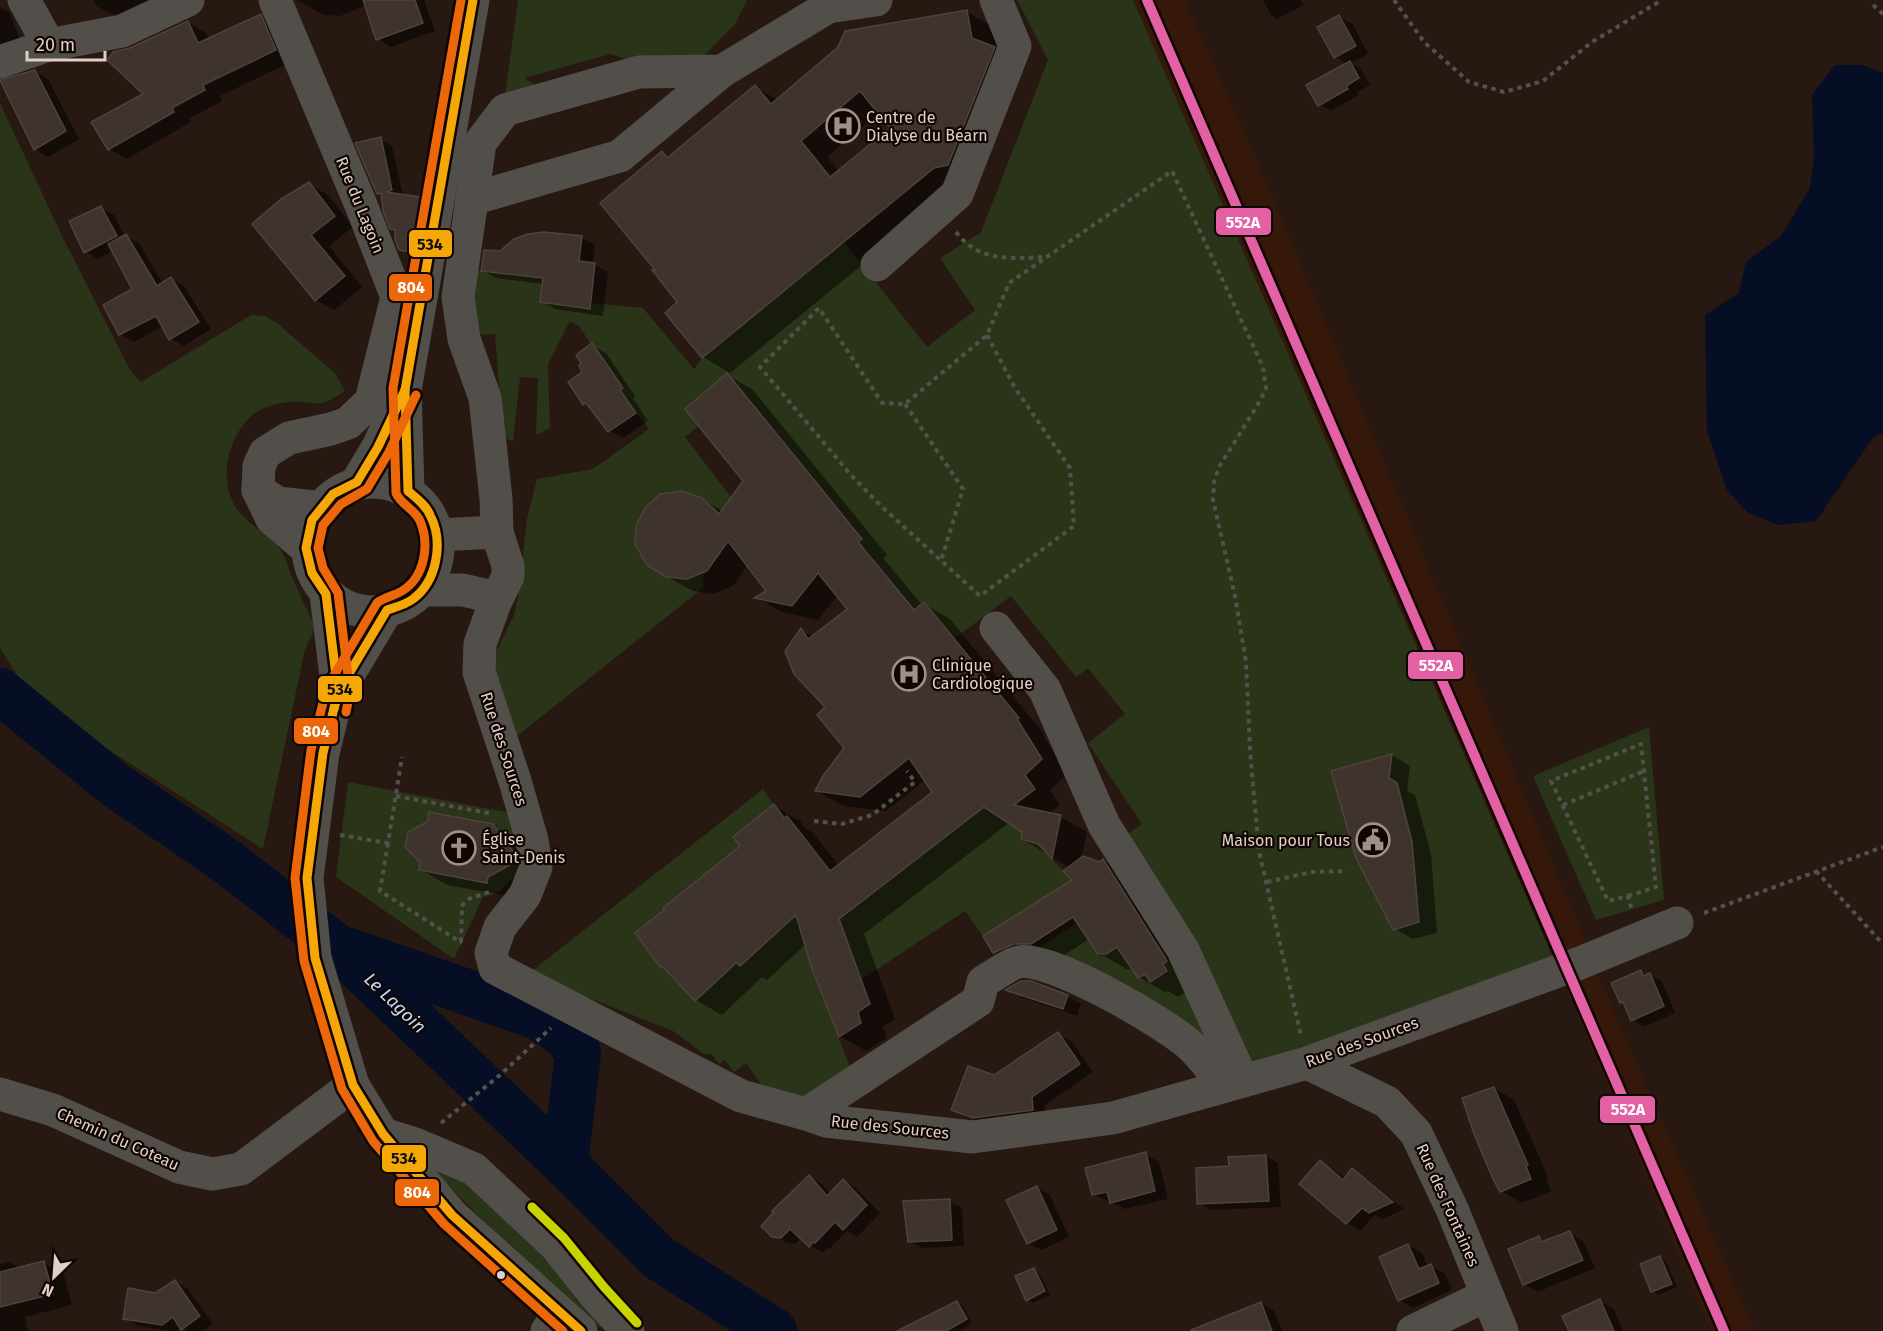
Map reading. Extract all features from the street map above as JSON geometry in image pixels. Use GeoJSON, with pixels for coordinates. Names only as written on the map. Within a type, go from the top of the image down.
{"type":"FeatureCollection","features":[{"type":"Feature","properties":{"kind":"main road"},"geometry":{"type":"LineString","coordinates":[[408,491],[405,390],[473,0]]}},
{"type":"Feature","properties":{"kind":"main road"},"geometry":{"type":"LineString","coordinates":[[357,482],[378,447],[405,390]]}},
{"type":"Feature","properties":{"kind":"main road"},"geometry":{"type":"LineString","coordinates":[[357,482],[388,482],[408,491],[429,512],[437,535],[436,567],[423,590],[399,608],[369,613],[351,610],[326,594],[312,573],[306,548],[312,520],[333,494],[357,482]]}},
{"type":"Feature","properties":{"kind":"main road"},"geometry":{"type":"LineString","coordinates":[[326,594],[338,692]]}},
{"type":"Feature","properties":{"kind":"main road"},"geometry":{"type":"LineString","coordinates":[[387,610],[338,692],[322,753],[307,878],[315,958],[353,1085],[383,1134],[452,1215],[563,1325]]}},
{"type":"Feature","properties":{"kind":"street"},"geometry":{"type":"LineString","coordinates":[[24,0],[49,45]]}},
{"type":"Feature","properties":{"kind":"street"},"geometry":{"type":"LineString","coordinates":[[0,62],[49,45],[122,31],[188,0]]}},
{"type":"Feature","properties":{"kind":"street","name":"Rue du Lagoin"},"geometry":{"type":"LineString","coordinates":[[258,490],[259,466],[265,453],[289,438],[348,423],[371,401],[397,297],[275,0]]}},
{"type":"Feature","properties":{"kind":"street"},"geometry":{"type":"LineString","coordinates":[[472,200],[620,156],[722,71],[828,7],[876,0]]}},
{"type":"Feature","properties":{"kind":"street"},"geometry":{"type":"LineString","coordinates":[[877,265],[957,194],[1015,46],[996,0]]}},
{"type":"Feature","properties":{"kind":"street","name":"Rue des Sources"},"geometry":{"type":"LineString","coordinates":[[722,71],[639,72],[505,110],[480,143],[458,297],[464,339],[485,398],[496,499],[497,532],[508,566],[508,576],[480,644],[479,672],[515,781],[532,840],[536,867],[525,895],[500,927],[491,953],[495,968],[741,1096],[826,1121],[972,1137],[1113,1118],[1307,1063],[1580,963],[1677,923]]}},
{"type":"Feature","properties":{"kind":"street"},"geometry":{"type":"LineString","coordinates":[[258,490],[278,504],[322,508]]}},
{"type":"Feature","properties":{"kind":"street"},"geometry":{"type":"LineString","coordinates":[[258,490],[272,519],[306,548]]}},
{"type":"Feature","properties":{"kind":"street"},"geometry":{"type":"LineString","coordinates":[[437,535],[497,532]]}},
{"type":"Feature","properties":{"kind":"street"},"geometry":{"type":"LineString","coordinates":[[423,590],[463,590],[497,598]]}},
{"type":"Feature","properties":{"kind":"street"},"geometry":{"type":"LineString","coordinates":[[996,628],[1045,690],[1104,825],[1183,950],[1234,1084]]}},
{"type":"Feature","properties":{"kind":"street"},"geometry":{"type":"LineString","coordinates":[[806,1114],[978,1001],[983,982],[1018,962],[1032,962],[1062,971],[1138,1010],[1192,1047],[1234,1084]]}},
{"type":"Feature","properties":{"kind":"street","name":"Rue des Fontaines"},"geometry":{"type":"LineString","coordinates":[[1307,1063],[1387,1102],[1416,1133],[1452,1209],[1502,1331]]}},
{"type":"Feature","properties":{"kind":"street","name":"Chemin du Coteau"},"geometry":{"type":"LineString","coordinates":[[0,1094],[53,1110],[179,1167],[212,1174],[241,1169],[353,1085]]}},
{"type":"Feature","properties":{"kind":"street"},"geometry":{"type":"LineString","coordinates":[[383,1134],[415,1144],[474,1169],[555,1245],[594,1295],[628,1331]]}},
{"type":"Feature","properties":{"kind":"street"},"geometry":{"type":"LineString","coordinates":[[1413,1331],[1487,1295]]}},
{"type":"Feature","properties":{"kind":"path"},"geometry":{"type":"LineString","coordinates":[[1394,0],[1424,42],[1469,82],[1504,92],[1543,81],[1592,42],[1662,0]]}},
{"type":"Feature","properties":{"kind":"path"},"geometry":{"type":"LineString","coordinates":[[1873,5],[1883,14]]}},
{"type":"Feature","properties":{"kind":"path"},"geometry":{"type":"LineString","coordinates":[[987,335],[1015,388],[1070,468],[1074,526],[980,596],[881,506],[852,476],[760,367],[819,308],[882,403],[905,404],[987,335],[1010,283],[1172,171],[1263,367],[1266,388],[1219,467],[1214,482],[1213,500],[1235,596],[1245,662],[1258,840],[1307,1063]]}},
{"type":"Feature","properties":{"kind":"path"},"geometry":{"type":"LineString","coordinates":[[939,209],[964,243],[996,258],[1047,257]]}},
{"type":"Feature","properties":{"kind":"path"},"geometry":{"type":"LineString","coordinates":[[905,404],[963,489],[941,561]]}},
{"type":"Feature","properties":{"kind":"path"},"geometry":{"type":"LineString","coordinates":[[1641,744],[1656,887],[1608,901],[1563,805],[1551,781],[1641,744]]}},
{"type":"Feature","properties":{"kind":"path"},"geometry":{"type":"LineString","coordinates":[[402,757],[380,891],[494,963]]}},
{"type":"Feature","properties":{"kind":"path"},"geometry":{"type":"LineString","coordinates":[[814,821],[842,824],[872,815],[915,782],[907,771]]}},
{"type":"Feature","properties":{"kind":"path"},"geometry":{"type":"LineString","coordinates":[[1563,805],[1644,771]]}},
{"type":"Feature","properties":{"kind":"path"},"geometry":{"type":"LineString","coordinates":[[396,796],[501,816]]}},
{"type":"Feature","properties":{"kind":"path"},"geometry":{"type":"LineString","coordinates":[[313,830],[388,843]]}},
{"type":"Feature","properties":{"kind":"path"},"geometry":{"type":"LineString","coordinates":[[1677,923],[1883,847]]}},
{"type":"Feature","properties":{"kind":"path"},"geometry":{"type":"LineString","coordinates":[[1267,882],[1312,872],[1347,871]]}},
{"type":"Feature","properties":{"kind":"path"},"geometry":{"type":"LineString","coordinates":[[1816,871],[1883,944]]}},
{"type":"Feature","properties":{"kind":"path"},"geometry":{"type":"LineString","coordinates":[[461,942],[462,906],[466,900],[496,889]]}},
{"type":"Feature","properties":{"kind":"path"},"geometry":{"type":"LineString","coordinates":[[1628,896],[1639,938]]}},
{"type":"Feature","properties":{"kind":"path"},"geometry":{"type":"LineString","coordinates":[[462,1106],[500,1075],[546,1032]]}},
{"type":"Feature","properties":{"kind":"shaded area"},"geometry":{"type":"Polygon","coordinates":[[[1133,0],[1185,0],[1263,174],[1588,947],[1554,960],[1133,0]]]}},
{"type":"Feature","properties":{"kind":"shaded area"},"geometry":{"type":"Polygon","coordinates":[[[1596,972],[1755,1331],[1711,1331],[1565,985],[1596,972]]]}},
{"type":"Feature","properties":{"kind":"green space"},"geometry":{"type":"Polygon","coordinates":[[[518,0],[747,0],[735,24],[699,61],[641,64],[611,54],[524,78],[542,89],[505,96],[518,0]]]}},
{"type":"Feature","properties":{"kind":"green space"},"geometry":{"type":"Polygon","coordinates":[[[1017,0],[1133,0],[1554,960],[1255,1071],[1124,837],[1142,824],[1088,743],[1125,714],[1088,668],[1076,677],[1011,596],[954,639],[924,602],[914,610],[858,542],[861,539],[727,373],[685,409],[699,426],[685,437],[731,497],[728,502],[729,507],[716,512],[695,495],[677,495],[675,492],[660,494],[643,513],[636,526],[635,541],[648,565],[670,578],[687,579],[704,573],[703,588],[512,740],[496,676],[495,654],[514,615],[527,519],[537,479],[593,469],[649,429],[620,390],[623,387],[579,326],[570,321],[548,364],[550,428],[536,435],[538,378],[520,377],[513,441],[503,438],[495,334],[478,335],[471,298],[473,270],[527,276],[544,273],[590,309],[591,303],[643,308],[694,369],[702,358],[844,242],[927,347],[975,310],[940,258],[981,232],[1048,60],[1017,0]]]}},
{"type":"Feature","properties":{"kind":"green space"},"geometry":{"type":"Polygon","coordinates":[[[0,103],[62,236],[130,370],[141,382],[251,315],[265,316],[278,324],[335,373],[345,391],[322,403],[286,403],[268,406],[258,411],[240,430],[229,456],[227,484],[237,509],[282,552],[314,625],[305,649],[263,849],[78,730],[19,678],[0,648],[0,103]]]}},
{"type":"Feature","properties":{"kind":"green space"},"geometry":{"type":"Polygon","coordinates":[[[1649,727],[1664,900],[1596,920],[1533,776],[1649,727]]]}},
{"type":"Feature","properties":{"kind":"green space"},"geometry":{"type":"Polygon","coordinates":[[[348,782],[506,812],[524,841],[521,870],[499,892],[483,897],[454,959],[336,877],[348,782]],[[429,812],[426,826],[415,828],[415,832],[408,831],[405,847],[421,858],[419,870],[487,883],[489,869],[498,871],[510,865],[513,851],[494,840],[497,825],[429,812]]]}},
{"type":"Feature","properties":{"kind":"green space"},"geometry":{"type":"Polygon","coordinates":[[[763,789],[774,805],[733,837],[744,850],[711,870],[663,907],[664,910],[635,934],[661,967],[690,945],[793,900],[811,966],[852,1072],[798,1102],[766,1091],[746,1063],[734,1072],[725,1060],[719,1064],[712,1054],[704,1054],[673,1031],[528,974],[763,789]],[[780,930],[680,985],[695,1001],[736,963],[740,966],[780,930]]]}},
{"type":"Feature","properties":{"kind":"green space"},"geometry":{"type":"Polygon","coordinates":[[[986,805],[1022,832],[1021,839],[1038,844],[1072,880],[983,936],[965,911],[861,980],[839,919],[986,805]]]}},
{"type":"Feature","properties":{"kind":"green space"},"geometry":{"type":"Polygon","coordinates":[[[1077,923],[1100,957],[1117,947],[1138,978],[1145,974],[1150,982],[1167,972],[1163,964],[1170,959],[1228,1064],[1029,954],[1077,923]]]}},
{"type":"Feature","properties":{"kind":"green space"},"geometry":{"type":"Polygon","coordinates":[[[422,1160],[473,1180],[606,1323],[600,1328],[533,1273],[422,1160]]]}},
{"type":"Feature","properties":{"kind":"water"},"geometry":{"type":"Polygon","coordinates":[[[1835,65],[1862,65],[1883,73],[1883,432],[1872,439],[1816,521],[1778,525],[1747,512],[1727,490],[1707,430],[1705,315],[1739,293],[1746,262],[1781,236],[1810,188],[1814,157],[1812,95],[1835,65]]]}},
{"type":"Feature","properties":{"kind":"building"},"geometry":{"type":"Polygon","coordinates":[[[363,0],[415,0],[423,23],[376,40],[363,0]]]}},
{"type":"Feature","properties":{"kind":"building"},"geometry":{"type":"Polygon","coordinates":[[[967,10],[972,38],[995,47],[948,165],[934,168],[702,358],[665,313],[677,302],[652,270],[656,271],[600,203],[662,151],[667,158],[755,85],[771,104],[838,47],[845,31],[967,10]],[[860,91],[801,141],[830,177],[890,128],[860,91]]]}},
{"type":"Feature","properties":{"kind":"building"},"geometry":{"type":"Polygon","coordinates":[[[261,14],[276,50],[203,85],[205,90],[172,108],[174,112],[108,150],[91,122],[143,94],[107,60],[113,52],[130,48],[188,21],[198,43],[261,14]]]}},
{"type":"Feature","properties":{"kind":"building"},"geometry":{"type":"Polygon","coordinates":[[[1339,15],[1356,46],[1334,58],[1317,27],[1339,15]]]}},
{"type":"Feature","properties":{"kind":"building"},"geometry":{"type":"Polygon","coordinates":[[[1350,61],[1359,78],[1346,86],[1348,89],[1318,106],[1306,85],[1350,61]]]}},
{"type":"Feature","properties":{"kind":"building"},"geometry":{"type":"Polygon","coordinates":[[[35,70],[66,131],[34,150],[0,80],[35,70]]]}},
{"type":"Feature","properties":{"kind":"building"},"geometry":{"type":"Polygon","coordinates":[[[381,137],[392,190],[386,192],[420,197],[410,252],[399,250],[395,240],[395,230],[390,229],[383,211],[381,193],[377,194],[355,143],[381,137]]]}},
{"type":"Feature","properties":{"kind":"building"},"geometry":{"type":"Polygon","coordinates":[[[309,182],[335,216],[311,235],[345,276],[315,301],[252,224],[281,199],[309,182]]]}},
{"type":"Feature","properties":{"kind":"building"},"geometry":{"type":"Polygon","coordinates":[[[101,206],[117,236],[84,253],[69,221],[101,206]]]}},
{"type":"Feature","properties":{"kind":"building"},"geometry":{"type":"Polygon","coordinates":[[[544,232],[582,236],[579,261],[595,263],[590,309],[540,302],[543,278],[481,271],[484,250],[500,251],[514,239],[544,232]]]}},
{"type":"Feature","properties":{"kind":"building"},"geometry":{"type":"Polygon","coordinates":[[[126,234],[157,286],[171,277],[199,322],[169,340],[156,316],[119,335],[103,305],[132,289],[108,244],[126,234]]]}},
{"type":"Feature","properties":{"kind":"building"},"geometry":{"type":"Polygon","coordinates":[[[592,343],[623,388],[620,390],[636,413],[608,432],[586,403],[583,405],[568,382],[582,372],[579,366],[581,363],[576,355],[592,343]]]}},
{"type":"Feature","properties":{"kind":"building"},"geometry":{"type":"Polygon","coordinates":[[[727,373],[862,539],[858,542],[914,610],[924,602],[1019,718],[1017,719],[1042,759],[1025,775],[1035,789],[1014,805],[1061,815],[1052,859],[1038,844],[1021,839],[1022,832],[984,807],[839,919],[870,1004],[858,1012],[861,1023],[839,1037],[811,966],[796,915],[740,966],[736,963],[695,1001],[662,966],[660,967],[635,933],[740,846],[733,837],[774,804],[784,818],[787,816],[830,871],[932,792],[909,758],[860,797],[815,791],[844,748],[817,715],[825,707],[794,674],[785,651],[801,628],[808,639],[847,609],[818,573],[792,606],[754,598],[766,591],[728,541],[707,571],[687,579],[666,577],[647,565],[635,544],[636,526],[645,508],[660,494],[681,491],[702,498],[719,514],[743,481],[685,409],[727,373]]]}},
{"type":"Feature","properties":{"kind":"building"},"geometry":{"type":"Polygon","coordinates":[[[1392,754],[1389,778],[1397,783],[1412,842],[1419,922],[1393,930],[1356,858],[1331,771],[1392,754]]]}},
{"type":"Feature","properties":{"kind":"building","name":"Église Saint-Denis"},"geometry":{"type":"Polygon","coordinates":[[[429,812],[493,824],[513,851],[510,865],[488,877],[487,883],[419,870],[420,862],[405,847],[408,832],[427,822],[429,812]]]}},
{"type":"Feature","properties":{"kind":"building"},"geometry":{"type":"Polygon","coordinates":[[[1083,856],[1100,862],[1103,859],[1166,959],[1167,961],[1163,964],[1167,971],[1150,982],[1145,974],[1138,978],[1117,947],[1106,954],[1098,954],[1073,917],[1031,944],[1014,944],[993,953],[983,936],[1072,880],[1063,871],[1083,856]]]}},
{"type":"Feature","properties":{"kind":"building"},"geometry":{"type":"Polygon","coordinates":[[[1641,970],[1643,976],[1650,973],[1664,1006],[1631,1021],[1611,983],[1641,970]]]}},
{"type":"Feature","properties":{"kind":"building"},"geometry":{"type":"Polygon","coordinates":[[[1021,981],[1031,981],[1068,995],[1063,1009],[1005,990],[1021,981]]]}},
{"type":"Feature","properties":{"kind":"building"},"geometry":{"type":"Polygon","coordinates":[[[1058,1032],[1080,1064],[1032,1097],[1033,1110],[973,1118],[951,1110],[968,1066],[994,1075],[1058,1032]]]}},
{"type":"Feature","properties":{"kind":"building"},"geometry":{"type":"Polygon","coordinates":[[[1494,1087],[1528,1165],[1526,1166],[1531,1179],[1500,1192],[1474,1134],[1462,1098],[1494,1087]]]}},
{"type":"Feature","properties":{"kind":"building"},"geometry":{"type":"Polygon","coordinates":[[[1146,1152],[1155,1191],[1110,1203],[1107,1192],[1092,1195],[1085,1168],[1146,1152]]]}},
{"type":"Feature","properties":{"kind":"building"},"geometry":{"type":"Polygon","coordinates":[[[1266,1155],[1269,1201],[1197,1204],[1196,1168],[1229,1166],[1228,1157],[1266,1155]]]}},
{"type":"Feature","properties":{"kind":"building"},"geometry":{"type":"Polygon","coordinates":[[[1320,1160],[1343,1180],[1352,1168],[1393,1202],[1369,1213],[1362,1208],[1346,1224],[1299,1184],[1320,1160]]]}},
{"type":"Feature","properties":{"kind":"building"},"geometry":{"type":"Polygon","coordinates":[[[809,1175],[827,1196],[843,1179],[867,1205],[843,1230],[835,1222],[809,1247],[790,1229],[781,1238],[772,1237],[761,1226],[773,1213],[772,1211],[809,1175]]]}},
{"type":"Feature","properties":{"kind":"building"},"geometry":{"type":"Polygon","coordinates":[[[1037,1186],[1057,1230],[1027,1244],[1006,1200],[1037,1186]]]}},
{"type":"Feature","properties":{"kind":"building"},"geometry":{"type":"Polygon","coordinates":[[[950,1199],[952,1240],[908,1242],[903,1201],[950,1199]]]}},
{"type":"Feature","properties":{"kind":"building"},"geometry":{"type":"Polygon","coordinates":[[[1570,1231],[1583,1260],[1523,1285],[1508,1249],[1539,1236],[1541,1242],[1570,1231]]]}},
{"type":"Feature","properties":{"kind":"building"},"geometry":{"type":"Polygon","coordinates":[[[1408,1244],[1419,1269],[1431,1264],[1439,1283],[1398,1301],[1379,1257],[1408,1244]]]}},
{"type":"Feature","properties":{"kind":"building"},"geometry":{"type":"Polygon","coordinates":[[[1660,1256],[1672,1284],[1651,1292],[1640,1264],[1660,1256]]]}},
{"type":"Feature","properties":{"kind":"building"},"geometry":{"type":"Polygon","coordinates":[[[44,1261],[53,1294],[0,1307],[0,1272],[44,1261]]]}},
{"type":"Feature","properties":{"kind":"building"},"geometry":{"type":"Polygon","coordinates":[[[1034,1268],[1045,1291],[1026,1301],[1015,1276],[1034,1268]]]}},
{"type":"Feature","properties":{"kind":"building"},"geometry":{"type":"Polygon","coordinates":[[[175,1280],[200,1316],[181,1330],[173,1317],[162,1325],[123,1319],[128,1288],[155,1293],[175,1280]]]}},
{"type":"Feature","properties":{"kind":"building"},"geometry":{"type":"Polygon","coordinates":[[[1600,1299],[1614,1331],[1569,1331],[1562,1316],[1600,1299]]]}},
{"type":"Feature","properties":{"kind":"building"},"geometry":{"type":"Polygon","coordinates":[[[957,1301],[967,1319],[946,1331],[897,1331],[957,1301]]]}},
{"type":"Feature","properties":{"kind":"building"},"geometry":{"type":"Polygon","coordinates":[[[1261,1302],[1272,1331],[1191,1331],[1191,1330],[1261,1302]]]}},
{"type":"Feature","properties":{"kind":"waterway","name":"Le Lagoin"},"geometry":{"type":"LineString","coordinates":[[0,691],[115,785],[225,860],[337,947],[565,1164],[659,1258],[774,1331]]}},
{"type":"Feature","properties":{"kind":"waterway"},"geometry":{"type":"LineString","coordinates":[[349,951],[538,1017],[565,1035],[578,1053],[565,1164]]}},
{"type":"Feature","properties":{"kind":"transit line","name":"804"},"geometry":{"type":"LineString","coordinates":[[461,0],[393,388],[396,493],[420,521],[425,550],[416,577],[399,593],[377,603],[327,687],[311,750],[295,878],[304,961],[342,1089],[373,1141],[444,1224],[563,1331]]}},
{"type":"Feature","properties":{"kind":"transit line","name":"534"},"geometry":{"type":"LineString","coordinates":[[473,0],[405,390],[408,491],[430,515],[437,537],[436,560],[433,572],[421,591],[407,603],[387,610],[338,692],[323,753],[307,878],[315,958],[353,1085],[383,1134],[452,1215],[581,1331]]}},
{"type":"Feature","properties":{"kind":"transit line","name":"552A"},"geometry":{"type":"LineString","coordinates":[[1147,0],[1724,1331]]}},
{"type":"Feature","properties":{"kind":"transit line","name":"534"},"geometry":{"type":"LineString","coordinates":[[334,709],[338,692],[326,594],[312,573],[306,548],[312,520],[333,494],[357,482],[378,447],[405,390]]}},
{"type":"Feature","properties":{"kind":"transit line","name":"804"},"geometry":{"type":"LineString","coordinates":[[346,712],[350,692],[338,593],[323,568],[318,548],[323,525],[341,504],[367,489],[389,452],[416,395]]}},
{"type":"Feature","properties":{"kind":"transit line"},"geometry":{"type":"LineString","coordinates":[[532,1207],[564,1238],[637,1323]]}},
{"type":"Feature","properties":{"kind":"place","name":"Centre de Dialyse du Béarn"},"geometry":{"type":"Point","coordinates":[843,126]}},
{"type":"Feature","properties":{"kind":"place","name":"Clinique Cardiologique"},"geometry":{"type":"Point","coordinates":[909,674]}},
{"type":"Feature","properties":{"kind":"place","name":"Maison pour Tous"},"geometry":{"type":"Point","coordinates":[1373,840]}},
{"type":"Feature","properties":{"kind":"place","name":"Église Saint-Denis"},"geometry":{"type":"Point","coordinates":[459,848]}}]}
